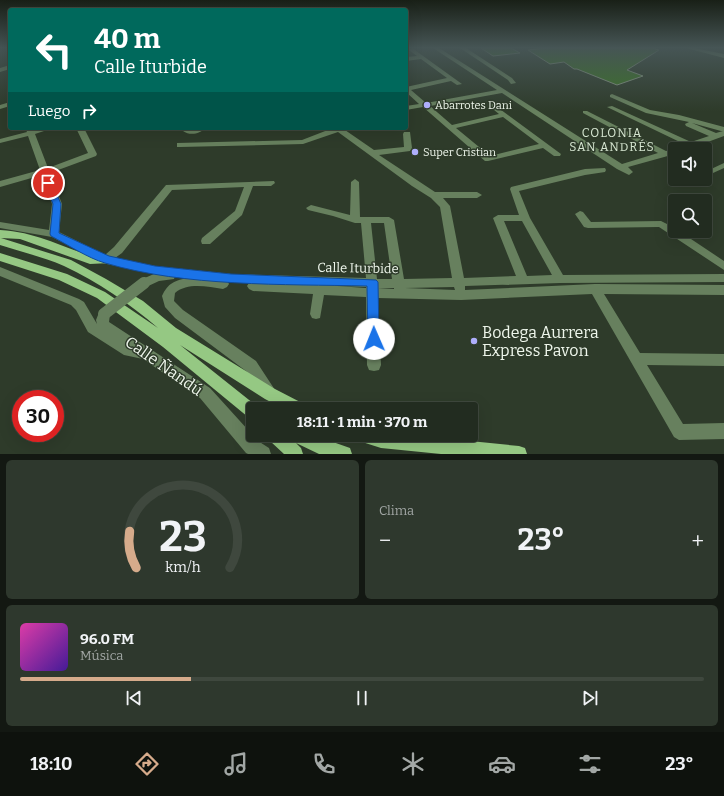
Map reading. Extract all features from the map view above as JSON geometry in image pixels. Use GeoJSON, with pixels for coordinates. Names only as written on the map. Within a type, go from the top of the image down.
{"type":"FeatureCollection","features":[{"type":"Feature","properties":{"kind":"main road"},"geometry":{"type":"LineString","coordinates":[[0,234],[20,235],[46,243],[90,260],[106,260]]}},
{"type":"Feature","properties":{"kind":"main road"},"geometry":{"type":"LineString","coordinates":[[0,241],[67,263],[102,282],[139,305],[170,332],[285,402]]}},
{"type":"Feature","properties":{"kind":"main road"},"geometry":{"type":"LineString","coordinates":[[0,257],[64,277],[101,295],[168,342],[246,406]]}},
{"type":"Feature","properties":{"kind":"main road"},"geometry":{"type":"LineString","coordinates":[[283,442],[295,454]]}},
{"type":"Feature","properties":{"kind":"main road"},"geometry":{"type":"LineString","coordinates":[[310,442],[344,454]]}},
{"type":"Feature","properties":{"kind":"main road"},"geometry":{"type":"LineString","coordinates":[[401,442],[519,454]]}},
{"type":"Feature","properties":{"kind":"street"},"geometry":{"type":"LineString","coordinates":[[438,69],[459,84]]}},
{"type":"Feature","properties":{"kind":"street"},"geometry":{"type":"LineString","coordinates":[[469,69],[629,172]]}},
{"type":"Feature","properties":{"kind":"street"},"geometry":{"type":"LineString","coordinates":[[495,69],[510,79],[513,83]]}},
{"type":"Feature","properties":{"kind":"street"},"geometry":{"type":"LineString","coordinates":[[408,89],[452,79]]}},
{"type":"Feature","properties":{"kind":"street"},"geometry":{"type":"LineString","coordinates":[[408,91],[488,159],[544,145]]}},
{"type":"Feature","properties":{"kind":"street"},"geometry":{"type":"LineString","coordinates":[[408,108],[503,91]]}},
{"type":"Feature","properties":{"kind":"street"},"geometry":{"type":"LineString","coordinates":[[612,96],[646,112],[679,117],[724,129]]}},
{"type":"Feature","properties":{"kind":"street"},"geometry":{"type":"LineString","coordinates":[[491,105],[557,154]]}},
{"type":"Feature","properties":{"kind":"street"},"geometry":{"type":"LineString","coordinates":[[610,107],[685,142]]}},
{"type":"Feature","properties":{"kind":"street"},"geometry":{"type":"LineString","coordinates":[[585,112],[666,154]]}},
{"type":"Feature","properties":{"kind":"street"},"geometry":{"type":"LineString","coordinates":[[451,127],[503,115]]}},
{"type":"Feature","properties":{"kind":"street"},"geometry":{"type":"LineString","coordinates":[[683,122],[716,136]]}},
{"type":"Feature","properties":{"kind":"street"},"geometry":{"type":"LineString","coordinates":[[0,141],[30,130],[44,172],[57,204],[54,234]]}},
{"type":"Feature","properties":{"kind":"street"},"geometry":{"type":"LineString","coordinates":[[0,184],[44,172],[93,154],[81,130]]}},
{"type":"Feature","properties":{"kind":"street"},"geometry":{"type":"LineString","coordinates":[[187,131],[199,130]]}},
{"type":"Feature","properties":{"kind":"street"},"geometry":{"type":"LineString","coordinates":[[180,145],[303,142],[335,130]]}},
{"type":"Feature","properties":{"kind":"street"},"geometry":{"type":"LineString","coordinates":[[343,130],[416,185],[434,195],[445,206],[460,289]]}},
{"type":"Feature","properties":{"kind":"street"},"geometry":{"type":"LineString","coordinates":[[699,142],[724,133]]}},
{"type":"Feature","properties":{"kind":"street"},"geometry":{"type":"LineString","coordinates":[[372,153],[407,149],[407,134]]}},
{"type":"Feature","properties":{"kind":"street"},"geometry":{"type":"LineString","coordinates":[[608,134],[633,137]]}},
{"type":"Feature","properties":{"kind":"street"},"geometry":{"type":"LineString","coordinates":[[620,167],[666,154]]}},
{"type":"Feature","properties":{"kind":"street"},"geometry":{"type":"LineString","coordinates":[[713,170],[724,165]]}},
{"type":"Feature","properties":{"kind":"street"},"geometry":{"type":"LineString","coordinates":[[560,279],[526,218],[514,189],[585,172],[602,170]]}},
{"type":"Feature","properties":{"kind":"street"},"geometry":{"type":"LineString","coordinates":[[355,182],[360,221],[372,288],[374,365]]}},
{"type":"Feature","properties":{"kind":"street"},"geometry":{"type":"LineString","coordinates":[[106,260],[118,250],[169,187],[271,183]]}},
{"type":"Feature","properties":{"kind":"street"},"geometry":{"type":"LineString","coordinates":[[206,241],[239,213],[249,184]]}},
{"type":"Feature","properties":{"kind":"street"},"geometry":{"type":"LineString","coordinates":[[434,195],[477,195]]}},
{"type":"Feature","properties":{"kind":"street"},"geometry":{"type":"LineString","coordinates":[[312,208],[360,221],[389,220],[400,289]]}},
{"type":"Feature","properties":{"kind":"street"},"geometry":{"type":"LineString","coordinates":[[580,214],[588,225],[661,224],[724,266]]}},
{"type":"Feature","properties":{"kind":"street"},"geometry":{"type":"LineString","coordinates":[[524,281],[498,218],[526,218]]}},
{"type":"Feature","properties":{"kind":"street","name":"Calle Iturbide"},"geometry":{"type":"LineString","coordinates":[[0,225],[54,234],[106,260],[197,277],[320,286],[400,289],[724,290]]}},
{"type":"Feature","properties":{"kind":"street"},"geometry":{"type":"LineString","coordinates":[[0,271],[75,302],[80,306],[92,328],[129,350],[146,353]]}},
{"type":"Feature","properties":{"kind":"street","name":"Calle Ñandú"},"geometry":{"type":"LineString","coordinates":[[197,277],[158,277],[144,283],[104,314],[102,320],[103,325],[205,393],[254,452]]}},
{"type":"Feature","properties":{"kind":"street","name":"Calle Iturbide"},"geometry":{"type":"LineString","coordinates":[[197,277],[172,289],[168,296],[170,304],[179,314],[251,366],[270,394]]}},
{"type":"Feature","properties":{"kind":"street","name":"Calle Iturbide"},"geometry":{"type":"LineString","coordinates":[[460,289],[524,281],[560,279],[724,278]]}},
{"type":"Feature","properties":{"kind":"street"},"geometry":{"type":"LineString","coordinates":[[316,314],[320,286]]}},
{"type":"Feature","properties":{"kind":"street"},"geometry":{"type":"LineString","coordinates":[[595,289],[679,432],[724,431]]}},
{"type":"Feature","properties":{"kind":"street"},"geometry":{"type":"LineString","coordinates":[[636,359],[724,360]]}},
{"type":"Feature","properties":{"kind":"building"},"geometry":{"type":"Polygon","coordinates":[[[577,69],[628,69],[627,70],[643,76],[617,85],[577,69]]]}},
{"type":"Feature","properties":{"kind":"place","name":"Abarrotes Dani"},"geometry":{"type":"Point","coordinates":[427,105]}},
{"type":"Feature","properties":{"kind":"place","name":"Super Cristian"},"geometry":{"type":"Point","coordinates":[415,152]}},
{"type":"Feature","properties":{"kind":"place","name":"Bodega Aurrera Express Pavon"},"geometry":{"type":"Point","coordinates":[474,341]}},
{"type":"Feature","properties":{"kind":"district","name":"COLONIA SAN ANDRÉS"},"geometry":{"type":"Point","coordinates":[612,140]}},
{"type":"Feature","properties":{"kind":"route"},"geometry":{"type":"LineString","coordinates":[[48,183],[57,204],[54,234],[106,260],[155,270],[231,278],[321,282],[372,282],[374,339]]}}]}
